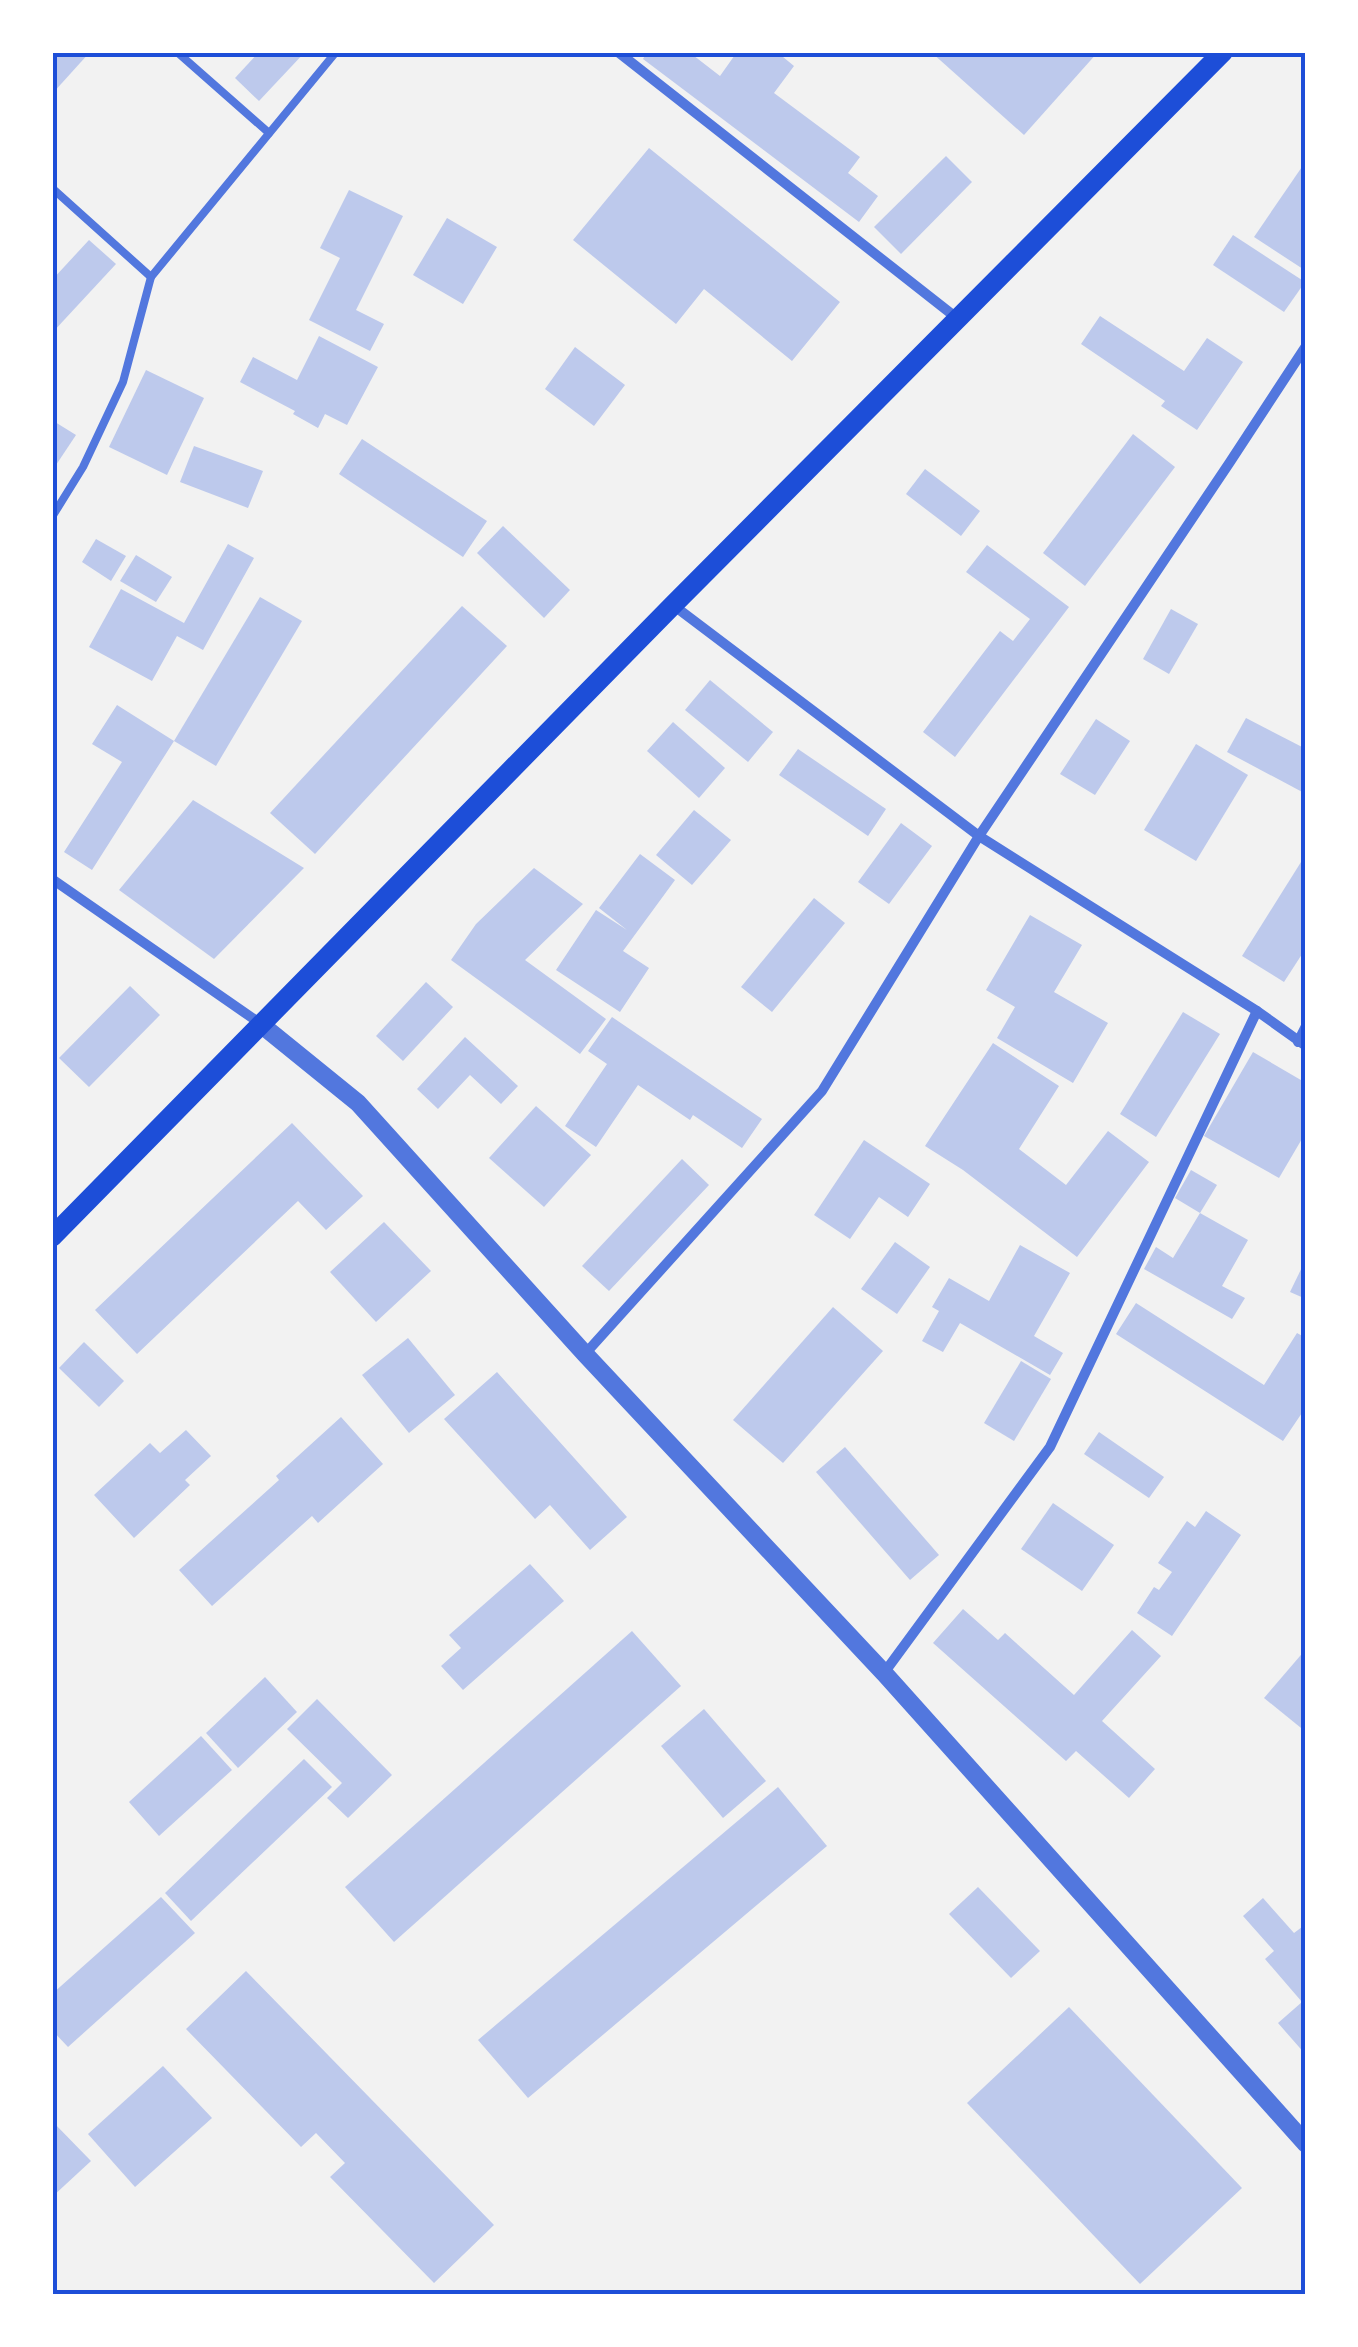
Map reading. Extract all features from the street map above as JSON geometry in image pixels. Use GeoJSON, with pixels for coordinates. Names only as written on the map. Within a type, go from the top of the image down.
{"type":"FeatureCollection","features":[{"type":"Feature","properties":{"kind":"main road"},"geometry":{"type":"LineString","coordinates":[[52,1238],[1223,52]]}},
{"type":"Feature","properties":{"kind":"street"},"geometry":{"type":"LineString","coordinates":[[618,52],[958,319]]}},
{"type":"Feature","properties":{"kind":"street"},"geometry":{"type":"LineString","coordinates":[[584,1354],[822,1091],[979,836],[1306,346]]}},
{"type":"Feature","properties":{"kind":"street"},"geometry":{"type":"LineString","coordinates":[[673,605],[979,836],[1257,1010],[1302,1044],[1306,1026]]}},
{"type":"Feature","properties":{"kind":"street"},"geometry":{"type":"LineString","coordinates":[[52,880],[263,1026],[358,1102],[584,1354],[884,1673],[1306,2144]]}},
{"type":"Feature","properties":{"kind":"street"},"geometry":{"type":"LineString","coordinates":[[884,1673],[1050,1447],[1257,1010]]}},
{"type":"Feature","properties":{"kind":"lane"},"geometry":{"type":"LineString","coordinates":[[178,52],[269,134]]}},
{"type":"Feature","properties":{"kind":"lane"},"geometry":{"type":"LineString","coordinates":[[52,517],[83,467],[122,382],[150,277],[336,52]]}},
{"type":"Feature","properties":{"kind":"lane"},"geometry":{"type":"LineString","coordinates":[[52,188],[150,277]]}},
{"type":"Feature","properties":{"kind":"building"},"geometry":{"type":"Polygon","coordinates":[[[52,52],[90,52],[52,94],[52,52]]]}},
{"type":"Feature","properties":{"kind":"building"},"geometry":{"type":"Polygon","coordinates":[[[259,52],[305,52],[259,101],[235,78],[259,52]]]}},
{"type":"Feature","properties":{"kind":"building"},"geometry":{"type":"Polygon","coordinates":[[[647,52],[689,52],[720,76],[737,52],[777,52],[794,66],[774,93],[860,157],[848,173],[878,196],[859,222],[643,59],[647,52]]]}},
{"type":"Feature","properties":{"kind":"building"},"geometry":{"type":"Polygon","coordinates":[[[931,52],[1098,52],[1024,135],[931,52]]]}},
{"type":"Feature","properties":{"kind":"building"},"geometry":{"type":"Polygon","coordinates":[[[649,148],[840,302],[792,361],[704,289],[676,324],[573,240],[649,148]]]}},
{"type":"Feature","properties":{"kind":"building"},"geometry":{"type":"Polygon","coordinates":[[[946,156],[972,182],[901,254],[874,227],[946,156]]]}},
{"type":"Feature","properties":{"kind":"building"},"geometry":{"type":"Polygon","coordinates":[[[1306,161],[1306,271],[1254,237],[1306,161]]]}},
{"type":"Feature","properties":{"kind":"building"},"geometry":{"type":"Polygon","coordinates":[[[349,190],[403,216],[356,310],[384,324],[370,351],[309,320],[340,258],[320,248],[349,190]]]}},
{"type":"Feature","properties":{"kind":"building"},"geometry":{"type":"Polygon","coordinates":[[[447,218],[497,247],[463,304],[413,275],[447,218]]]}},
{"type":"Feature","properties":{"kind":"building"},"geometry":{"type":"Polygon","coordinates":[[[1233,235],[1305,282],[1284,312],[1213,265],[1233,235]]]}},
{"type":"Feature","properties":{"kind":"building"},"geometry":{"type":"Polygon","coordinates":[[[89,240],[116,264],[52,333],[52,280],[89,240]]]}},
{"type":"Feature","properties":{"kind":"building"},"geometry":{"type":"Polygon","coordinates":[[[1100,316],[1184,371],[1207,338],[1243,362],[1197,430],[1161,406],[1165,401],[1081,344],[1100,316]]]}},
{"type":"Feature","properties":{"kind":"building"},"geometry":{"type":"Polygon","coordinates":[[[319,336],[378,367],[347,425],[325,414],[318,428],[240,382],[253,357],[297,380],[319,336]]]}},
{"type":"Feature","properties":{"kind":"building"},"geometry":{"type":"Polygon","coordinates":[[[575,347],[625,385],[594,426],[545,389],[575,347]]]}},
{"type":"Feature","properties":{"kind":"building"},"geometry":{"type":"Polygon","coordinates":[[[146,370],[204,398],[167,475],[109,447],[146,370]]]}},
{"type":"Feature","properties":{"kind":"building"},"geometry":{"type":"Polygon","coordinates":[[[55,422],[76,435],[52,471],[52,426],[55,422]]]}},
{"type":"Feature","properties":{"kind":"building"},"geometry":{"type":"Polygon","coordinates":[[[1133,434],[1175,467],[1085,586],[1043,553],[1133,434]]]}},
{"type":"Feature","properties":{"kind":"building"},"geometry":{"type":"Polygon","coordinates":[[[362,439],[487,521],[463,557],[339,474],[362,439]]]}},
{"type":"Feature","properties":{"kind":"building"},"geometry":{"type":"Polygon","coordinates":[[[194,446],[263,471],[248,508],[180,482],[194,446]]]}},
{"type":"Feature","properties":{"kind":"building"},"geometry":{"type":"Polygon","coordinates":[[[925,469],[980,511],[961,536],[906,494],[925,469]]]}},
{"type":"Feature","properties":{"kind":"building"},"geometry":{"type":"Polygon","coordinates":[[[503,526],[570,590],[544,618],[477,553],[503,526]]]}},
{"type":"Feature","properties":{"kind":"building"},"geometry":{"type":"Polygon","coordinates":[[[96,539],[126,556],[111,581],[82,562],[96,539]]]}},
{"type":"Feature","properties":{"kind":"building"},"geometry":{"type":"Polygon","coordinates":[[[228,544],[254,558],[203,650],[177,636],[152,681],[89,647],[121,589],[184,623],[228,544]]]}},
{"type":"Feature","properties":{"kind":"building"},"geometry":{"type":"Polygon","coordinates":[[[987,545],[1069,607],[955,757],[923,732],[1000,631],[1013,641],[1030,619],[966,572],[987,545]]]}},
{"type":"Feature","properties":{"kind":"building"},"geometry":{"type":"Polygon","coordinates":[[[136,555],[172,577],[156,602],[120,581],[136,555]]]}},
{"type":"Feature","properties":{"kind":"building"},"geometry":{"type":"Polygon","coordinates":[[[260,597],[302,621],[216,766],[174,741],[260,597]]]}},
{"type":"Feature","properties":{"kind":"building"},"geometry":{"type":"Polygon","coordinates":[[[462,606],[507,646],[315,854],[270,813],[462,606]]]}},
{"type":"Feature","properties":{"kind":"building"},"geometry":{"type":"Polygon","coordinates":[[[1171,609],[1198,624],[1169,674],[1143,659],[1171,609]]]}},
{"type":"Feature","properties":{"kind":"building"},"geometry":{"type":"Polygon","coordinates":[[[710,680],[773,732],[748,762],[685,710],[710,680]]]}},
{"type":"Feature","properties":{"kind":"building"},"geometry":{"type":"Polygon","coordinates":[[[117,705],[174,741],[92,870],[64,852],[122,762],[92,744],[117,705]]]}},
{"type":"Feature","properties":{"kind":"building"},"geometry":{"type":"Polygon","coordinates":[[[1246,718],[1306,749],[1306,794],[1227,752],[1246,718]]]}},
{"type":"Feature","properties":{"kind":"building"},"geometry":{"type":"Polygon","coordinates":[[[1096,719],[1130,741],[1095,795],[1060,774],[1096,719]]]}},
{"type":"Feature","properties":{"kind":"building"},"geometry":{"type":"Polygon","coordinates":[[[673,722],[725,768],[699,798],[647,751],[673,722]]]}},
{"type":"Feature","properties":{"kind":"building"},"geometry":{"type":"Polygon","coordinates":[[[1196,744],[1248,775],[1196,861],[1144,830],[1196,744]]]}},
{"type":"Feature","properties":{"kind":"building"},"geometry":{"type":"Polygon","coordinates":[[[798,749],[886,809],[868,836],[779,775],[798,749]]]}},
{"type":"Feature","properties":{"kind":"building"},"geometry":{"type":"Polygon","coordinates":[[[193,800],[304,868],[214,959],[119,890],[193,800]]]}},
{"type":"Feature","properties":{"kind":"building"},"geometry":{"type":"Polygon","coordinates":[[[694,810],[731,840],[692,885],[656,855],[694,810]]]}},
{"type":"Feature","properties":{"kind":"building"},"geometry":{"type":"Polygon","coordinates":[[[901,823],[932,846],[889,904],[858,882],[901,823]]]}},
{"type":"Feature","properties":{"kind":"building"},"geometry":{"type":"Polygon","coordinates":[[[640,854],[675,880],[623,951],[649,968],[620,1012],[556,970],[596,910],[627,930],[599,908],[640,854]]]}},
{"type":"Feature","properties":{"kind":"building"},"geometry":{"type":"Polygon","coordinates":[[[1306,854],[1306,948],[1284,982],[1242,956],[1306,854]]]}},
{"type":"Feature","properties":{"kind":"building"},"geometry":{"type":"Polygon","coordinates":[[[534,868],[583,904],[525,960],[606,1019],[580,1054],[451,960],[476,924],[534,868]]]}},
{"type":"Feature","properties":{"kind":"building"},"geometry":{"type":"Polygon","coordinates":[[[814,898],[845,923],[772,1012],[741,987],[814,898]]]}},
{"type":"Feature","properties":{"kind":"building"},"geometry":{"type":"Polygon","coordinates":[[[1030,915],[1082,945],[1054,992],[1108,1023],[1073,1083],[997,1038],[1015,1007],[986,990],[1030,915]]]}},
{"type":"Feature","properties":{"kind":"building"},"geometry":{"type":"Polygon","coordinates":[[[426,982],[453,1007],[403,1061],[376,1036],[426,982]]]}},
{"type":"Feature","properties":{"kind":"building"},"geometry":{"type":"Polygon","coordinates":[[[130,986],[160,1015],[89,1087],[59,1058],[130,986]]]}},
{"type":"Feature","properties":{"kind":"building"},"geometry":{"type":"Polygon","coordinates":[[[1183,1012],[1220,1034],[1156,1137],[1120,1114],[1183,1012]]]}},
{"type":"Feature","properties":{"kind":"building"},"geometry":{"type":"Polygon","coordinates":[[[612,1017],[762,1119],[742,1148],[638,1085],[596,1147],[565,1126],[607,1064],[588,1051],[612,1017]]]}},
{"type":"Feature","properties":{"kind":"building"},"geometry":{"type":"Polygon","coordinates":[[[465,1037],[518,1086],[501,1104],[470,1075],[438,1109],[417,1089],[465,1037]]]}},
{"type":"Feature","properties":{"kind":"building"},"geometry":{"type":"Polygon","coordinates":[[[993,1043],[1059,1086],[1019,1149],[1066,1185],[1108,1131],[1149,1162],[1077,1257],[963,1170],[925,1146],[993,1043]]]}},
{"type":"Feature","properties":{"kind":"building"},"geometry":{"type":"Polygon","coordinates":[[[1253,1052],[1306,1083],[1306,1132],[1279,1178],[1204,1136],[1253,1052]]]}},
{"type":"Feature","properties":{"kind":"building"},"geometry":{"type":"Polygon","coordinates":[[[536,1106],[591,1155],[544,1207],[489,1158],[536,1106]]]}},
{"type":"Feature","properties":{"kind":"building"},"geometry":{"type":"Polygon","coordinates":[[[292,1123],[363,1196],[326,1230],[298,1201],[137,1354],[95,1310],[292,1123]]]}},
{"type":"Feature","properties":{"kind":"building"},"geometry":{"type":"Polygon","coordinates":[[[864,1140],[930,1184],[908,1217],[879,1197],[850,1239],[814,1215],[864,1140]]]}},
{"type":"Feature","properties":{"kind":"building"},"geometry":{"type":"Polygon","coordinates":[[[682,1159],[709,1185],[609,1291],[582,1266],[682,1159]]]}},
{"type":"Feature","properties":{"kind":"building"},"geometry":{"type":"Polygon","coordinates":[[[1191,1170],[1217,1185],[1200,1213],[1175,1198],[1191,1170]]]}},
{"type":"Feature","properties":{"kind":"building"},"geometry":{"type":"Polygon","coordinates":[[[1200,1213],[1248,1240],[1222,1286],[1245,1298],[1232,1319],[1144,1269],[1156,1247],[1173,1258],[1200,1213]]]}},
{"type":"Feature","properties":{"kind":"building"},"geometry":{"type":"Polygon","coordinates":[[[384,1222],[431,1271],[376,1322],[330,1272],[384,1222]]]}},
{"type":"Feature","properties":{"kind":"building"},"geometry":{"type":"Polygon","coordinates":[[[895,1242],[930,1267],[897,1314],[861,1289],[895,1242]]]}},
{"type":"Feature","properties":{"kind":"building"},"geometry":{"type":"Polygon","coordinates":[[[1020,1245],[1070,1273],[1034,1336],[1063,1353],[1050,1375],[960,1323],[943,1352],[922,1341],[939,1311],[932,1307],[949,1278],[989,1301],[1020,1245]]]}},
{"type":"Feature","properties":{"kind":"building"},"geometry":{"type":"Polygon","coordinates":[[[1306,1259],[1306,1299],[1290,1292],[1306,1259]]]}},
{"type":"Feature","properties":{"kind":"building"},"geometry":{"type":"Polygon","coordinates":[[[1136,1303],[1264,1385],[1297,1333],[1306,1338],[1306,1407],[1283,1441],[1116,1334],[1136,1303]]]}},
{"type":"Feature","properties":{"kind":"building"},"geometry":{"type":"Polygon","coordinates":[[[833,1307],[883,1351],[783,1463],[733,1420],[833,1307]]]}},
{"type":"Feature","properties":{"kind":"building"},"geometry":{"type":"Polygon","coordinates":[[[408,1338],[455,1395],[409,1433],[362,1375],[408,1338]]]}},
{"type":"Feature","properties":{"kind":"building"},"geometry":{"type":"Polygon","coordinates":[[[84,1342],[124,1381],[99,1407],[59,1368],[84,1342]]]}},
{"type":"Feature","properties":{"kind":"building"},"geometry":{"type":"Polygon","coordinates":[[[1021,1361],[1051,1379],[1014,1441],[984,1423],[1021,1361]]]}},
{"type":"Feature","properties":{"kind":"building"},"geometry":{"type":"Polygon","coordinates":[[[497,1372],[627,1517],[590,1550],[550,1505],[535,1519],[444,1419],[497,1372]]]}},
{"type":"Feature","properties":{"kind":"building"},"geometry":{"type":"Polygon","coordinates":[[[341,1417],[383,1464],[318,1523],[312,1516],[212,1606],[179,1570],[279,1480],[276,1476],[341,1417]]]}},
{"type":"Feature","properties":{"kind":"building"},"geometry":{"type":"Polygon","coordinates":[[[186,1430],[211,1456],[185,1480],[190,1485],[134,1538],[94,1495],[150,1443],[160,1453],[186,1430]]]}},
{"type":"Feature","properties":{"kind":"building"},"geometry":{"type":"Polygon","coordinates":[[[1099,1432],[1164,1477],[1149,1498],[1084,1454],[1099,1432]]]}},
{"type":"Feature","properties":{"kind":"building"},"geometry":{"type":"Polygon","coordinates":[[[845,1447],[939,1555],[910,1580],[816,1472],[845,1447]]]}},
{"type":"Feature","properties":{"kind":"building"},"geometry":{"type":"Polygon","coordinates":[[[1053,1503],[1114,1545],[1082,1591],[1021,1549],[1053,1503]]]}},
{"type":"Feature","properties":{"kind":"building"},"geometry":{"type":"Polygon","coordinates":[[[1206,1511],[1241,1535],[1172,1636],[1137,1613],[1154,1587],[1159,1590],[1172,1572],[1158,1563],[1187,1521],[1195,1527],[1206,1511]]]}},
{"type":"Feature","properties":{"kind":"building"},"geometry":{"type":"Polygon","coordinates":[[[530,1564],[564,1601],[463,1690],[441,1666],[461,1648],[449,1635],[530,1564]]]}},
{"type":"Feature","properties":{"kind":"building"},"geometry":{"type":"Polygon","coordinates":[[[963,1609],[998,1640],[1005,1633],[1074,1695],[1132,1630],[1161,1656],[1102,1721],[1155,1769],[1129,1798],[1076,1751],[1066,1761],[933,1643],[963,1609]]]}},
{"type":"Feature","properties":{"kind":"building"},"geometry":{"type":"Polygon","coordinates":[[[632,1631],[681,1686],[394,1942],[345,1887],[632,1631]]]}},
{"type":"Feature","properties":{"kind":"building"},"geometry":{"type":"Polygon","coordinates":[[[1306,1649],[1306,1732],[1264,1698],[1306,1649]]]}},
{"type":"Feature","properties":{"kind":"building"},"geometry":{"type":"Polygon","coordinates":[[[265,1677],[297,1712],[238,1768],[206,1733],[265,1677]]]}},
{"type":"Feature","properties":{"kind":"building"},"geometry":{"type":"Polygon","coordinates":[[[317,1699],[392,1775],[348,1818],[327,1798],[342,1783],[287,1729],[317,1699]]]}},
{"type":"Feature","properties":{"kind":"building"},"geometry":{"type":"Polygon","coordinates":[[[704,1709],[766,1781],[723,1818],[661,1746],[704,1709]]]}},
{"type":"Feature","properties":{"kind":"building"},"geometry":{"type":"Polygon","coordinates":[[[201,1736],[232,1770],[159,1836],[129,1802],[201,1736]]]}},
{"type":"Feature","properties":{"kind":"building"},"geometry":{"type":"Polygon","coordinates":[[[304,1759],[332,1787],[191,1921],[165,1893],[304,1759]]]}},
{"type":"Feature","properties":{"kind":"building"},"geometry":{"type":"Polygon","coordinates":[[[778,1787],[827,1846],[528,2098],[478,2040],[778,1787]]]}},
{"type":"Feature","properties":{"kind":"building"},"geometry":{"type":"Polygon","coordinates":[[[978,1887],[1040,1951],[1011,1978],[949,1914],[978,1887]]]}},
{"type":"Feature","properties":{"kind":"building"},"geometry":{"type":"Polygon","coordinates":[[[161,1897],[195,1933],[68,2047],[52,2030],[52,1994],[161,1897]]]}},
{"type":"Feature","properties":{"kind":"building"},"geometry":{"type":"Polygon","coordinates":[[[1263,1898],[1294,1933],[1302,1927],[1306,1931],[1306,2055],[1278,2023],[1302,2002],[1265,1959],[1274,1951],[1243,1916],[1263,1898]]]}},
{"type":"Feature","properties":{"kind":"building"},"geometry":{"type":"Polygon","coordinates":[[[246,1971],[494,2225],[434,2283],[330,2177],[345,2163],[316,2133],[301,2147],[186,2029],[246,1971]]]}},
{"type":"Feature","properties":{"kind":"building"},"geometry":{"type":"Polygon","coordinates":[[[1069,2007],[1242,2188],[1140,2284],[967,2103],[1069,2007]]]}},
{"type":"Feature","properties":{"kind":"building"},"geometry":{"type":"Polygon","coordinates":[[[163,2066],[212,2118],[135,2187],[88,2134],[163,2066]]]}},
{"type":"Feature","properties":{"kind":"building"},"geometry":{"type":"Polygon","coordinates":[[[52,2121],[91,2161],[52,2197],[52,2121]]]}}]}
